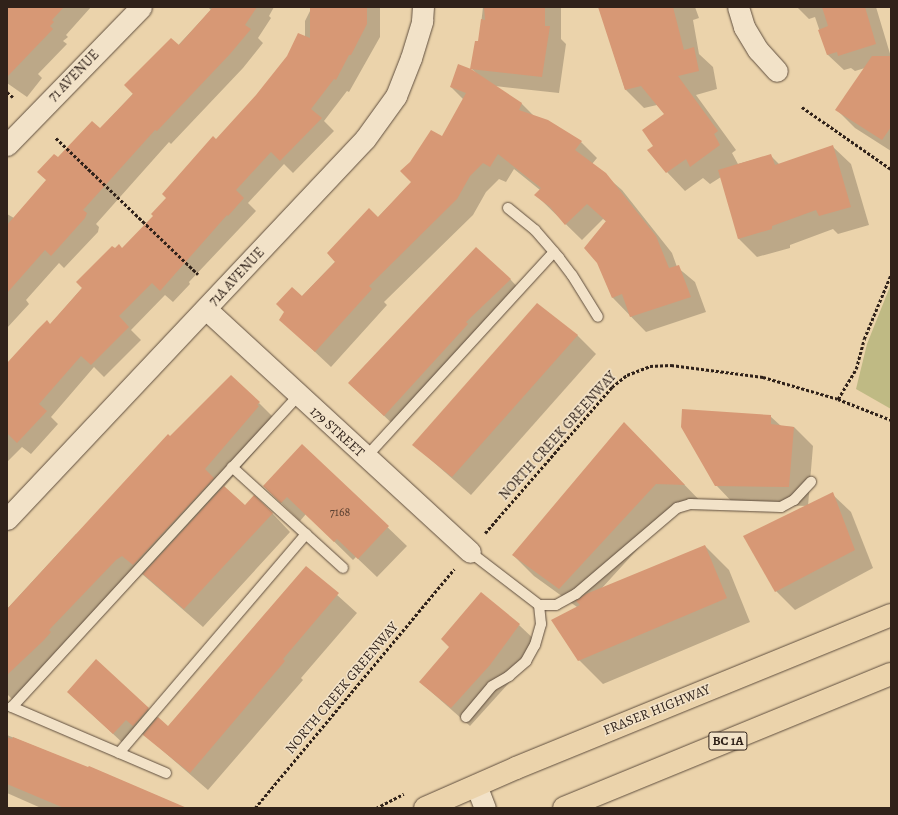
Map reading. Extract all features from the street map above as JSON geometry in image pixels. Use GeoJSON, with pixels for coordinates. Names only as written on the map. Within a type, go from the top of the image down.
{"type":"FeatureCollection","features":[{"type":"Feature","properties":{"kind":"main road","name":"FRASER HIGHWAY"},"geometry":{"type":"LineString","coordinates":[[425,808],[476,785],[891,615]]}},
{"type":"Feature","properties":{"kind":"main road","name":"BC 1A"},"geometry":{"type":"LineString","coordinates":[[564,808],[891,674]]}},
{"type":"Feature","properties":{"kind":"street","name":"71 AVENUE"},"geometry":{"type":"LineString","coordinates":[[7,145],[141,7]]}},
{"type":"Feature","properties":{"kind":"street","name":"71A AVENUE"},"geometry":{"type":"LineString","coordinates":[[7,519],[207,310],[365,139],[396,96],[411,58],[422,21],[424,7]]}},
{"type":"Feature","properties":{"kind":"street"},"geometry":{"type":"LineString","coordinates":[[738,7],[748,33],[758,50],[777,71]]}},
{"type":"Feature","properties":{"kind":"street","name":"179 STREET"},"geometry":{"type":"LineString","coordinates":[[207,310],[298,396],[366,457],[476,544]]}},
{"type":"Feature","properties":{"kind":"street"},"geometry":{"type":"LineString","coordinates":[[476,785],[485,808]]}},
{"type":"Feature","properties":{"kind":"street"},"geometry":{"type":"LineString","coordinates":[[589,808],[605,792]]}},
{"type":"Feature","properties":{"kind":"lane"},"geometry":{"type":"LineString","coordinates":[[508,208],[535,230],[554,252],[572,275],[598,317]]}},
{"type":"Feature","properties":{"kind":"lane"},"geometry":{"type":"LineString","coordinates":[[366,457],[554,252]]}},
{"type":"Feature","properties":{"kind":"lane"},"geometry":{"type":"LineString","coordinates":[[166,773],[9,706],[298,396]]}},
{"type":"Feature","properties":{"kind":"lane"},"geometry":{"type":"LineString","coordinates":[[232,467],[343,568]]}},
{"type":"Feature","properties":{"kind":"lane"},"geometry":{"type":"LineString","coordinates":[[539,605],[556,605],[576,594],[677,508],[690,504],[782,507],[794,500],[811,482]]}},
{"type":"Feature","properties":{"kind":"lane"},"geometry":{"type":"LineString","coordinates":[[119,753],[306,534]]}},
{"type":"Feature","properties":{"kind":"lane"},"geometry":{"type":"LineString","coordinates":[[466,717],[492,686],[509,676],[526,661],[535,645],[541,624],[539,605],[476,544]]}},
{"type":"Feature","properties":{"kind":"path"},"geometry":{"type":"LineString","coordinates":[[7,92],[13,97]]}},
{"type":"Feature","properties":{"kind":"path"},"geometry":{"type":"LineString","coordinates":[[802,107],[891,169]]}},
{"type":"Feature","properties":{"kind":"path"},"geometry":{"type":"LineString","coordinates":[[56,138],[198,274]]}},
{"type":"Feature","properties":{"kind":"path"},"geometry":{"type":"LineString","coordinates":[[838,399],[856,369],[864,338],[891,274]]}},
{"type":"Feature","properties":{"kind":"path","name":"NORTH CREEK GREENWAY"},"geometry":{"type":"LineString","coordinates":[[476,544],[612,387],[627,375],[650,366],[671,365],[763,377],[838,399],[891,420]]}},
{"type":"Feature","properties":{"kind":"path","name":"NORTH CREEK GREENWAY"},"geometry":{"type":"LineString","coordinates":[[255,808],[455,568]]}},
{"type":"Feature","properties":{"kind":"shaded area"},"geometry":{"type":"Polygon","coordinates":[[[891,284],[891,409],[856,389],[867,344],[891,284]]]}},
{"type":"Feature","properties":{"kind":"building"},"geometry":{"type":"Polygon","coordinates":[[[7,7],[64,7],[52,20],[54,22],[50,26],[53,29],[7,77],[7,7]]]}},
{"type":"Feature","properties":{"kind":"building"},"geometry":{"type":"Polygon","coordinates":[[[213,7],[257,7],[245,25],[251,29],[230,54],[157,131],[155,130],[83,210],[87,213],[85,218],[51,256],[45,250],[7,293],[7,225],[46,180],[37,172],[54,154],[58,157],[92,121],[100,128],[133,94],[124,85],[171,38],[179,45],[213,7]]]}},
{"type":"Feature","properties":{"kind":"building"},"geometry":{"type":"Polygon","coordinates":[[[310,7],[367,7],[367,24],[351,55],[349,55],[336,80],[334,79],[311,109],[322,118],[280,161],[271,152],[236,190],[244,198],[228,216],[227,215],[160,291],[152,283],[119,316],[129,327],[91,365],[81,356],[39,404],[47,411],[17,443],[7,433],[7,363],[47,320],[50,324],[82,288],[76,282],[112,246],[115,248],[119,244],[122,248],[153,216],[151,214],[166,198],[162,194],[213,136],[216,139],[256,95],[287,56],[298,33],[310,38],[310,7]]]}},
{"type":"Feature","properties":{"kind":"building"},"geometry":{"type":"Polygon","coordinates":[[[484,7],[545,7],[545,26],[550,26],[542,77],[470,69],[475,41],[478,41],[481,19],[485,20],[484,7]]]}},
{"type":"Feature","properties":{"kind":"building"},"geometry":{"type":"Polygon","coordinates":[[[598,7],[673,7],[684,50],[694,47],[699,71],[678,76],[718,131],[714,134],[720,145],[690,167],[686,159],[666,173],[647,150],[653,146],[642,130],[664,114],[641,86],[625,90],[598,7]]]}},
{"type":"Feature","properties":{"kind":"building"},"geometry":{"type":"Polygon","coordinates":[[[822,7],[865,7],[876,44],[838,56],[837,52],[827,55],[818,30],[828,26],[822,7]]]}},
{"type":"Feature","properties":{"kind":"building"},"geometry":{"type":"Polygon","coordinates":[[[872,56],[891,56],[891,127],[882,140],[835,110],[872,56]]]}},
{"type":"Feature","properties":{"kind":"building"},"geometry":{"type":"Polygon","coordinates":[[[458,64],[471,69],[522,103],[519,110],[548,120],[582,141],[575,150],[606,173],[656,236],[669,268],[679,265],[691,297],[630,317],[622,294],[612,298],[597,263],[584,248],[606,221],[587,204],[565,225],[550,207],[534,195],[541,188],[498,154],[490,167],[483,163],[470,176],[457,199],[369,286],[372,289],[315,352],[279,320],[284,312],[276,304],[292,287],[302,296],[335,262],[327,253],[369,208],[378,217],[411,182],[400,171],[410,162],[431,130],[442,136],[466,93],[450,87],[458,64]]]}},
{"type":"Feature","properties":{"kind":"building"},"geometry":{"type":"Polygon","coordinates":[[[833,145],[851,207],[819,216],[816,210],[772,226],[772,229],[738,239],[718,170],[771,154],[775,165],[833,145]]]}},
{"type":"Feature","properties":{"kind":"building"},"geometry":{"type":"Polygon","coordinates":[[[476,247],[511,279],[466,322],[468,324],[384,416],[348,383],[476,247]]]}},
{"type":"Feature","properties":{"kind":"building"},"geometry":{"type":"Polygon","coordinates":[[[537,303],[578,335],[452,477],[412,445],[537,303]]]}},
{"type":"Feature","properties":{"kind":"building"},"geometry":{"type":"Polygon","coordinates":[[[231,375],[260,402],[257,405],[259,406],[205,469],[214,478],[133,565],[122,556],[116,560],[49,630],[51,632],[43,641],[7,675],[7,609],[168,434],[170,436],[231,375]]]}},
{"type":"Feature","properties":{"kind":"building"},"geometry":{"type":"Polygon","coordinates":[[[682,409],[771,415],[771,424],[794,427],[789,487],[715,486],[681,427],[682,409]]]}},
{"type":"Feature","properties":{"kind":"building"},"geometry":{"type":"Polygon","coordinates":[[[624,422],[685,485],[656,484],[559,589],[512,555],[624,422]]]}},
{"type":"Feature","properties":{"kind":"building"},"geometry":{"type":"Polygon","coordinates":[[[302,444],[389,526],[358,559],[337,539],[334,542],[287,497],[281,503],[263,486],[302,444]]]}},
{"type":"Feature","properties":{"kind":"building"},"geometry":{"type":"Polygon","coordinates":[[[224,486],[245,505],[254,495],[273,513],[184,609],[143,574],[224,486]]]}},
{"type":"Feature","properties":{"kind":"building"},"geometry":{"type":"Polygon","coordinates":[[[833,492],[855,550],[775,592],[743,536],[833,492]]]}},
{"type":"Feature","properties":{"kind":"building"},"geometry":{"type":"Polygon","coordinates":[[[705,545],[727,598],[578,661],[551,620],[580,605],[576,601],[586,594],[705,545]]]}},
{"type":"Feature","properties":{"kind":"building"},"geometry":{"type":"Polygon","coordinates":[[[306,566],[339,593],[283,659],[285,661],[190,773],[143,735],[158,717],[168,726],[306,566]]]}},
{"type":"Feature","properties":{"kind":"building"},"geometry":{"type":"Polygon","coordinates":[[[481,592],[520,624],[490,665],[451,708],[419,682],[449,647],[441,639],[481,592]]]}},
{"type":"Feature","properties":{"kind":"building"},"geometry":{"type":"Polygon","coordinates":[[[96,659],[149,708],[133,726],[126,720],[113,734],[67,692],[96,659]]]}},
{"type":"Feature","properties":{"kind":"building"},"geometry":{"type":"Polygon","coordinates":[[[7,737],[12,739],[13,737],[88,767],[89,766],[187,808],[64,808],[7,784],[7,737]]]}}]}
